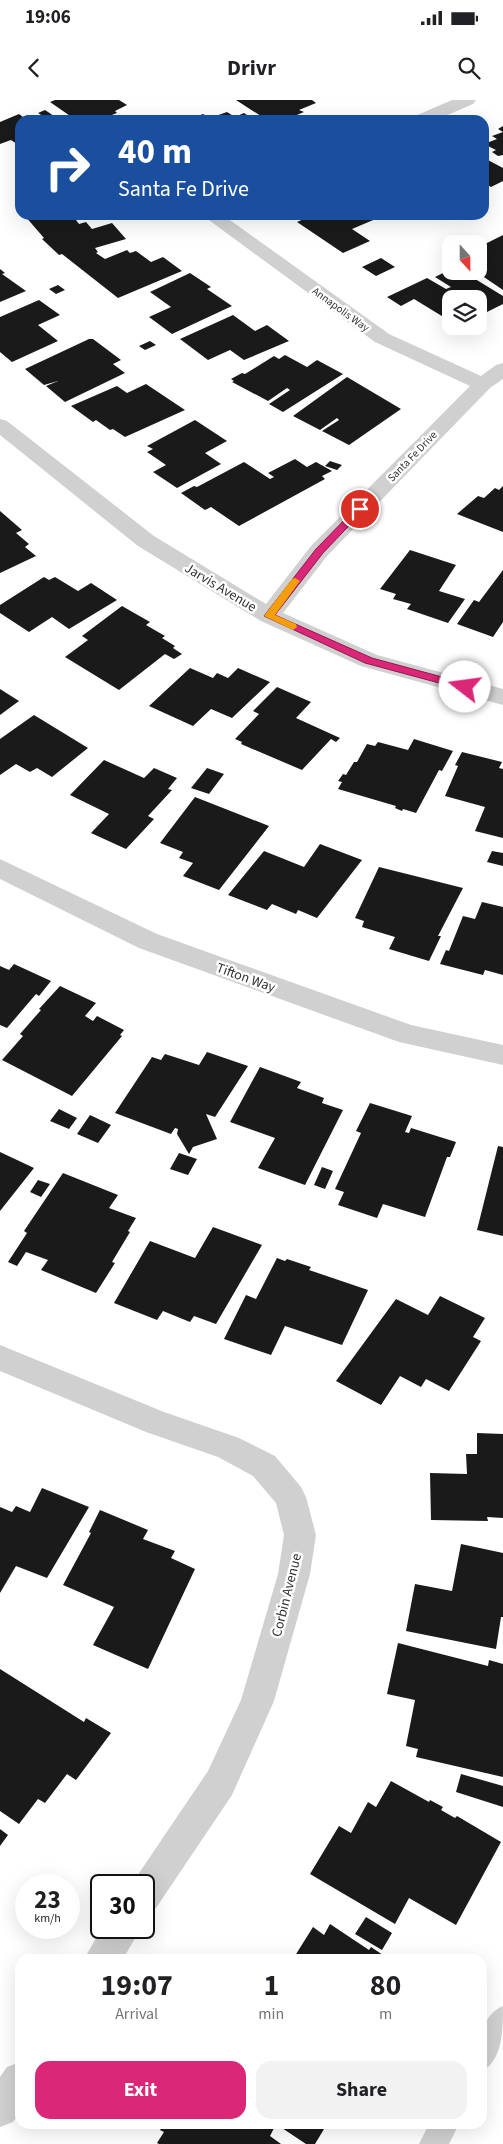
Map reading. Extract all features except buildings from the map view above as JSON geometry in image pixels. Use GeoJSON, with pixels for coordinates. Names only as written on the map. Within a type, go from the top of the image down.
{"type":"FeatureCollection","features":[{"type":"Feature","properties":{"kind":"street"},"geometry":{"type":"LineString","coordinates":[[432,115],[467,100]]}},
{"type":"Feature","properties":{"kind":"street","name":"Annapolis Way"},"geometry":{"type":"LineString","coordinates":[[218,220],[382,338],[483,384]]}},
{"type":"Feature","properties":{"kind":"street","name":"Santa Fe Drive"},"geometry":{"type":"LineString","coordinates":[[269,616],[319,551],[483,384],[503,370]]}},
{"type":"Feature","properties":{"kind":"street","name":"Jarvis Avenue"},"geometry":{"type":"LineString","coordinates":[[0,425],[146,542],[269,616],[369,661],[503,697]]}},
{"type":"Feature","properties":{"kind":"street","name":"Tifton Way"},"geometry":{"type":"LineString","coordinates":[[0,868],[148,941],[408,1035],[503,1055]]}},
{"type":"Feature","properties":{"kind":"street","name":"Corbin Avenue"},"geometry":{"type":"LineString","coordinates":[[0,1358],[156,1423],[228,1447],[264,1466],[290,1497],[300,1535],[294,1574],[257,1701],[220,1783],[155,1880]]}},
{"type":"Feature","properties":{"kind":"street"},"geometry":{"type":"LineString","coordinates":[[105,1954],[116,1939]]}},
{"type":"Feature","properties":{"kind":"street"},"geometry":{"type":"LineString","coordinates":[[0,2109],[15,2087]]}},
{"type":"Feature","properties":{"kind":"lane"},"geometry":{"type":"LineString","coordinates":[[487,2048],[503,2020]]}},
{"type":"Feature","properties":{"kind":"lane"},"geometry":{"type":"LineString","coordinates":[[433,2144],[442,2129]]}},
{"type":"Feature","properties":{"kind":"slow traffic"},"geometry":{"type":"LineString","coordinates":[[293,627],[269,616],[295,581]]}},
{"type":"Feature","properties":{"kind":"route"},"geometry":{"type":"LineString","coordinates":[[360,509],[319,551],[269,616],[369,661],[465,687]]}}]}
